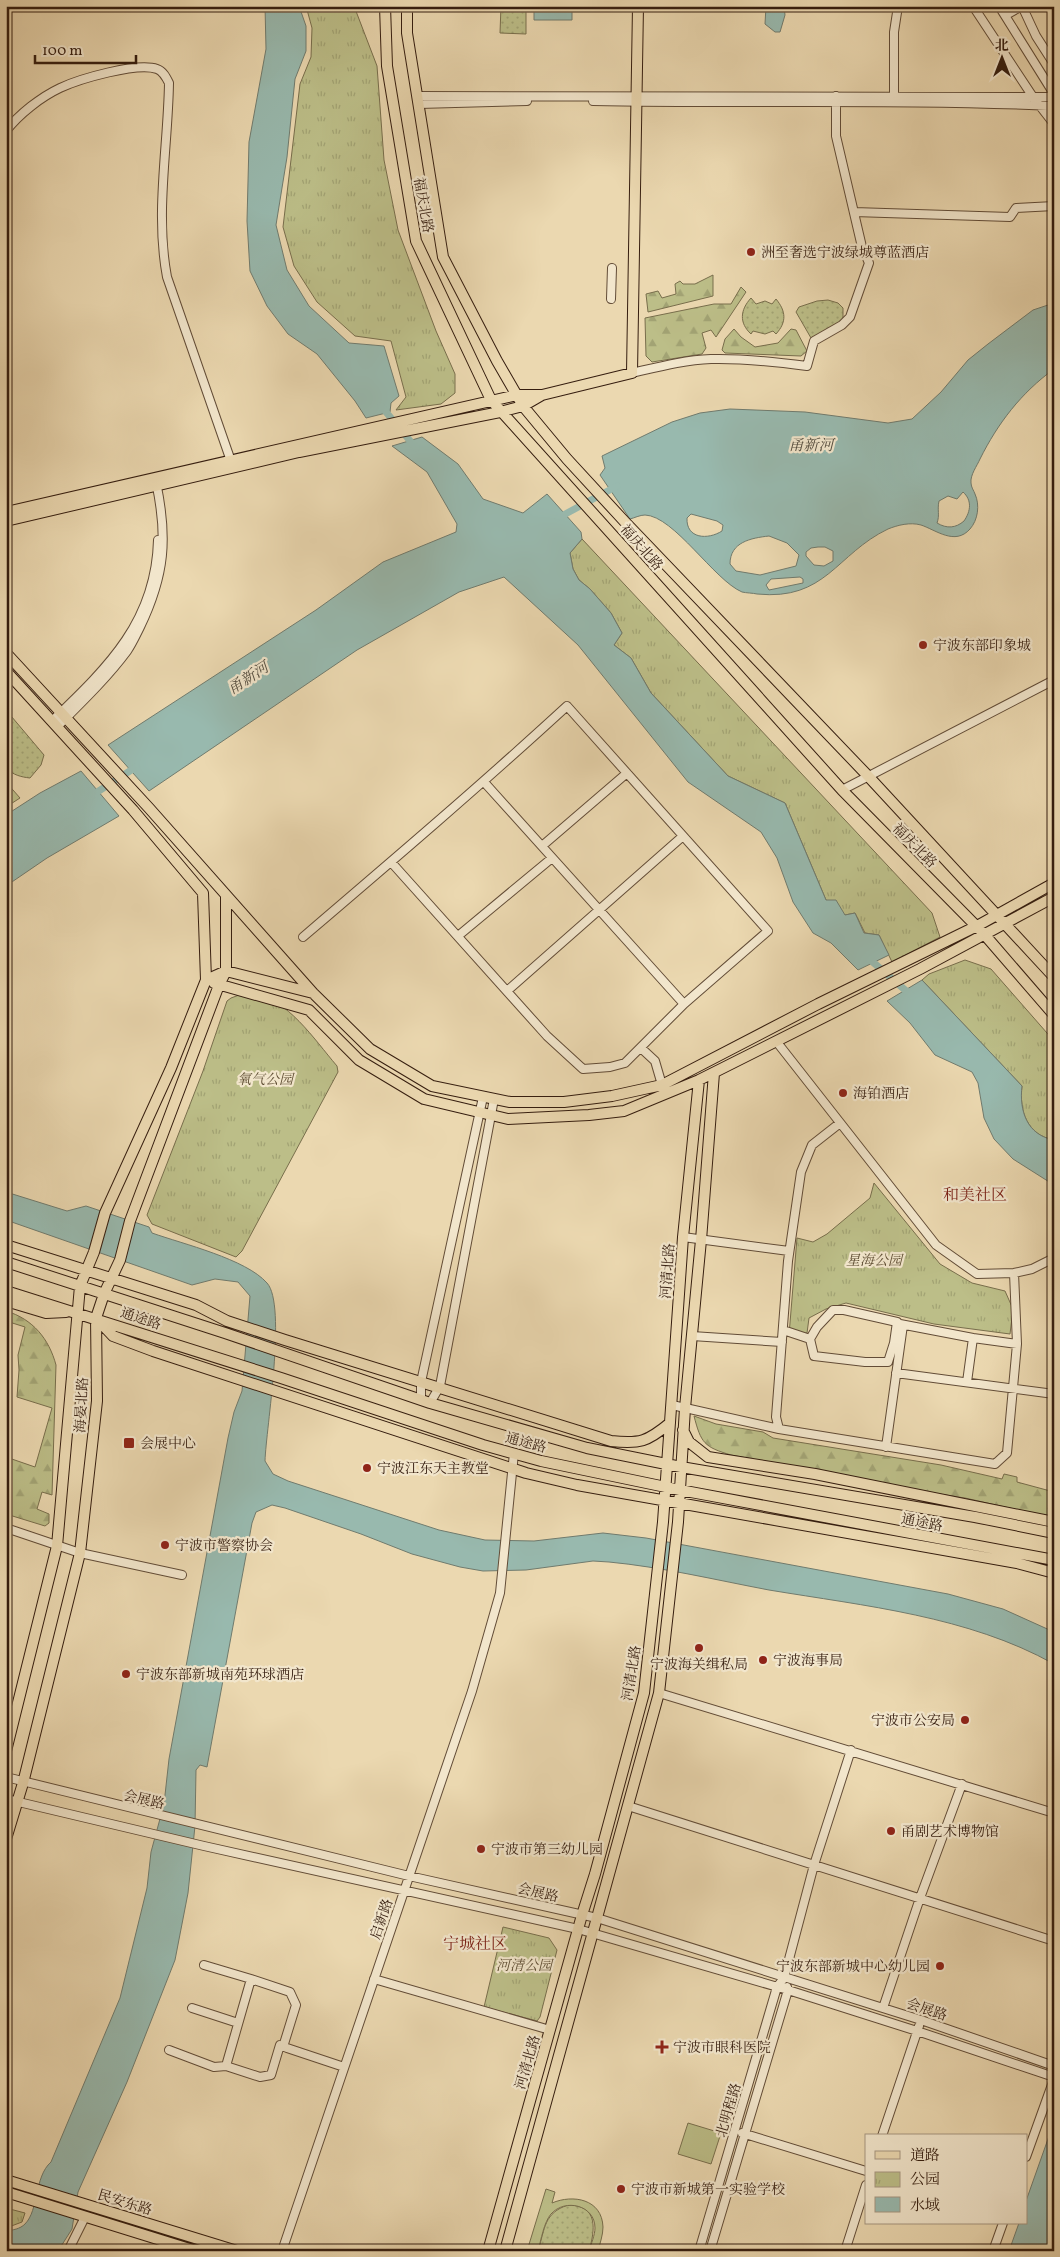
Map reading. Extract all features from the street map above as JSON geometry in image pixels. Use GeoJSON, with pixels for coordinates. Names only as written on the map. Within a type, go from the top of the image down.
{"type":"FeatureCollection","features":[{"type":"Feature","properties":{"kind":"main road","name":"福庆北路"},"geometry":{"type":"LineString","coordinates":[[385,6],[387,66],[416,241],[491,400],[842,790],[980,930],[1054,1015]]}},
{"type":"Feature","properties":{"kind":"main road","name":"福庆北路"},"geometry":{"type":"LineString","coordinates":[[407,6],[407,33],[443,258],[523,406],[567,459],[868,776],[1054,977]]}},
{"type":"Feature","properties":{"kind":"main road"},"geometry":{"type":"LineString","coordinates":[[6,512],[232,464],[379,426],[491,400],[516,395],[542,395],[632,373],[638,99],[638,6]]}},
{"type":"Feature","properties":{"kind":"main road"},"geometry":{"type":"LineString","coordinates":[[232,464],[388,436],[500,412],[523,406],[542,395]]}},
{"type":"Feature","properties":{"kind":"main road"},"geometry":{"type":"LineString","coordinates":[[6,521],[154,482]]}},
{"type":"Feature","properties":{"kind":"main road"},"geometry":{"type":"LineString","coordinates":[[6,653],[145,804],[312,993],[370,1049],[432,1086],[510,1102],[564,1102],[612,1096],[662,1085],[870,979],[980,930],[1003,923],[1054,897]]}},
{"type":"Feature","properties":{"kind":"main road"},"geometry":{"type":"LineString","coordinates":[[6,672],[134,810],[203,893],[206,980]]}},
{"type":"Feature","properties":{"kind":"main road"},"geometry":{"type":"LineString","coordinates":[[206,980],[219,986],[308,1010],[359,1060],[424,1099],[508,1119],[589,1116],[624,1111],[699,1080],[910,975],[980,930],[995,914],[1054,883]]}},
{"type":"Feature","properties":{"kind":"main road"},"geometry":{"type":"LineString","coordinates":[[226,897],[226,971]]}},
{"type":"Feature","properties":{"kind":"main road"},"geometry":{"type":"LineString","coordinates":[[206,980],[226,971],[312,993]]}},
{"type":"Feature","properties":{"kind":"main road","name":"海晏北路"},"geometry":{"type":"LineString","coordinates":[[6,1839],[11,1800],[22,1783],[80,1553],[97,1401],[96,1318],[104,1294],[120,1260],[130,1221],[226,971]]}},
{"type":"Feature","properties":{"kind":"main road","name":"海晏北路"},"geometry":{"type":"LineString","coordinates":[[6,1751],[57,1546],[74,1361],[76,1312],[80,1286],[94,1252],[105,1213],[171,1068],[206,980]]}},
{"type":"Feature","properties":{"kind":"main road"},"geometry":{"type":"LineString","coordinates":[[505,2251],[659,1693],[668,1631],[678,1522],[683,1430],[714,1073]]}},
{"type":"Feature","properties":{"kind":"main road","name":"河清北路"},"geometry":{"type":"LineString","coordinates":[[488,2251],[595,1874],[644,1693],[663,1522],[683,1237],[699,1080]]}},
{"type":"Feature","properties":{"kind":"main road"},"geometry":{"type":"LineString","coordinates":[[6,1245],[196,1305],[227,1321],[285,1340],[421,1382],[440,1386],[611,1441],[634,1443],[658,1433],[670,1423]]}},
{"type":"Feature","properties":{"kind":"main road","name":"通途路"},"geometry":{"type":"LineString","coordinates":[[6,1262],[245,1339],[426,1401],[587,1448],[976,1517],[1054,1533]]}},
{"type":"Feature","properties":{"kind":"main road","name":"通途路"},"geometry":{"type":"LineString","coordinates":[[6,1291],[96,1318],[483,1445],[583,1471],[1054,1560]]}},
{"type":"Feature","properties":{"kind":"main road"},"geometry":{"type":"LineString","coordinates":[[6,1300],[46,1313],[76,1312]]}},
{"type":"Feature","properties":{"kind":"main road"},"geometry":{"type":"LineString","coordinates":[[96,1318],[113,1336],[511,1468],[577,1485],[1017,1563],[1054,1574]]}},
{"type":"Feature","properties":{"kind":"main road"},"geometry":{"type":"LineString","coordinates":[[683,1430],[690,1442],[708,1457],[815,1474],[1054,1522]]}},
{"type":"Feature","properties":{"kind":"main road","name":"民安东路"},"geometry":{"type":"LineString","coordinates":[[6,2180],[237,2251]]}},
{"type":"Feature","properties":{"kind":"main road","name":"民安东路"},"geometry":{"type":"LineString","coordinates":[[6,2192],[196,2251]]}},
{"type":"Feature","properties":{"kind":"street"},"geometry":{"type":"LineString","coordinates":[[894,96],[894,32],[898,6]]}},
{"type":"Feature","properties":{"kind":"street"},"geometry":{"type":"LineString","coordinates":[[973,6],[1039,105],[1054,124]]}},
{"type":"Feature","properties":{"kind":"street"},"geometry":{"type":"LineString","coordinates":[[836,99],[894,96],[1054,95],[1004,9],[1022,6],[1036,36],[1054,64]]}},
{"type":"Feature","properties":{"kind":"street"},"geometry":{"type":"LineString","coordinates":[[6,131],[42,98],[60,88],[120,70],[158,69],[165,75],[169,83],[163,208],[164,260],[167,277],[232,464]]}},
{"type":"Feature","properties":{"kind":"street"},"geometry":{"type":"LineString","coordinates":[[418,100],[836,99],[1054,106]]}},
{"type":"Feature","properties":{"kind":"street"},"geometry":{"type":"LineString","coordinates":[[632,373],[679,362],[712,359],[768,361],[808,366],[814,341],[842,325],[850,317],[869,263],[862,247],[836,136],[836,99]]}},
{"type":"Feature","properties":{"kind":"street"},"geometry":{"type":"LineString","coordinates":[[854,212],[1010,217],[1016,208],[1054,206]]}},
{"type":"Feature","properties":{"kind":"street"},"geometry":{"type":"LineString","coordinates":[[611,299],[612,268]]}},
{"type":"Feature","properties":{"kind":"street"},"geometry":{"type":"LineString","coordinates":[[54,724],[123,646],[144,607],[157,564],[158,515],[154,482]]}},
{"type":"Feature","properties":{"kind":"street"},"geometry":{"type":"LineString","coordinates":[[842,790],[1054,680]]}},
{"type":"Feature","properties":{"kind":"street"},"geometry":{"type":"LineString","coordinates":[[303,937],[484,782],[566,706],[768,931],[684,1004],[625,1063],[610,1067],[583,1069],[547,1036],[391,862]]}},
{"type":"Feature","properties":{"kind":"street"},"geometry":{"type":"LineString","coordinates":[[542,846],[627,773]]}},
{"type":"Feature","properties":{"kind":"street"},"geometry":{"type":"LineString","coordinates":[[484,782],[684,1004]]}},
{"type":"Feature","properties":{"kind":"street"},"geometry":{"type":"LineString","coordinates":[[507,991],[683,836]]}},
{"type":"Feature","properties":{"kind":"street"},"geometry":{"type":"LineString","coordinates":[[458,936],[552,858]]}},
{"type":"Feature","properties":{"kind":"street"},"geometry":{"type":"LineString","coordinates":[[776,1041],[936,1245],[977,1274],[1014,1274],[1032,1269],[1054,1258]]}},
{"type":"Feature","properties":{"kind":"street"},"geometry":{"type":"LineString","coordinates":[[641,1048],[655,1061],[662,1085]]}},
{"type":"Feature","properties":{"kind":"street"},"geometry":{"type":"LineString","coordinates":[[426,1401],[421,1382],[483,1097]]}},
{"type":"Feature","properties":{"kind":"street"},"geometry":{"type":"LineString","coordinates":[[426,1401],[440,1386],[494,1099]]}},
{"type":"Feature","properties":{"kind":"street"},"geometry":{"type":"LineString","coordinates":[[779,1430],[776,1416],[789,1251],[801,1172],[812,1145],[840,1123]]}},
{"type":"Feature","properties":{"kind":"street"},"geometry":{"type":"LineString","coordinates":[[683,1237],[789,1251]]}},
{"type":"Feature","properties":{"kind":"street"},"geometry":{"type":"LineString","coordinates":[[672,1405],[779,1430],[995,1464],[1007,1453],[1016,1344],[1014,1274]]}},
{"type":"Feature","properties":{"kind":"street"},"geometry":{"type":"LineString","coordinates":[[900,1324],[888,1362],[865,1362],[814,1356],[810,1339],[817,1327],[833,1310],[844,1310],[900,1324],[972,1338],[1016,1344]]}},
{"type":"Feature","properties":{"kind":"street"},"geometry":{"type":"LineString","coordinates":[[886,1447],[896,1373],[900,1324]]}},
{"type":"Feature","properties":{"kind":"street"},"geometry":{"type":"LineString","coordinates":[[783,1330],[810,1339]]}},
{"type":"Feature","properties":{"kind":"street"},"geometry":{"type":"LineString","coordinates":[[692,1336],[782,1342]]}},
{"type":"Feature","properties":{"kind":"street"},"geometry":{"type":"LineString","coordinates":[[967,1382],[972,1338]]}},
{"type":"Feature","properties":{"kind":"street"},"geometry":{"type":"LineString","coordinates":[[896,1373],[1054,1394]]}},
{"type":"Feature","properties":{"kind":"street","name":"启新路"},"geometry":{"type":"LineString","coordinates":[[282,2251],[472,1691],[500,1593],[514,1453]]}},
{"type":"Feature","properties":{"kind":"street"},"geometry":{"type":"LineString","coordinates":[[6,1528],[80,1553],[182,1575]]}},
{"type":"Feature","properties":{"kind":"street"},"geometry":{"type":"LineString","coordinates":[[659,1693],[1054,1813]]}},
{"type":"Feature","properties":{"kind":"street","name":"北明程路"},"geometry":{"type":"LineString","coordinates":[[699,2251],[777,1987],[784,1978],[814,1865],[851,1750]]}},
{"type":"Feature","properties":{"kind":"street","name":"会展路"},"geometry":{"type":"LineString","coordinates":[[6,1777],[22,1783],[409,1876],[597,1918],[921,2020],[1054,2065]]}},
{"type":"Feature","properties":{"kind":"street"},"geometry":{"type":"LineString","coordinates":[[883,2008],[920,1898],[962,1784]]}},
{"type":"Feature","properties":{"kind":"street","name":"会展路"},"geometry":{"type":"LineString","coordinates":[[11,1800],[204,1846],[594,1933],[788,1990],[917,2031],[1054,2078]]}},
{"type":"Feature","properties":{"kind":"street"},"geometry":{"type":"LineString","coordinates":[[628,1806],[1054,1941]]}},
{"type":"Feature","properties":{"kind":"street"},"geometry":{"type":"LineString","coordinates":[[204,1965],[290,1992],[296,2005],[283,2047]]}},
{"type":"Feature","properties":{"kind":"street"},"geometry":{"type":"LineString","coordinates":[[784,1978],[788,1990]]}},
{"type":"Feature","properties":{"kind":"street"},"geometry":{"type":"LineString","coordinates":[[226,2066],[251,1979]]}},
{"type":"Feature","properties":{"kind":"street"},"geometry":{"type":"LineString","coordinates":[[374,1979],[550,2030]]}},
{"type":"Feature","properties":{"kind":"street","name":"北明程路"},"geometry":{"type":"LineString","coordinates":[[710,2251],[788,1990]]}},
{"type":"Feature","properties":{"kind":"street"},"geometry":{"type":"LineString","coordinates":[[192,2008],[238,2023]]}},
{"type":"Feature","properties":{"kind":"street"},"geometry":{"type":"LineString","coordinates":[[883,2134],[921,2020]]}},
{"type":"Feature","properties":{"kind":"street"},"geometry":{"type":"LineString","coordinates":[[169,2050],[214,2067],[226,2066],[260,2077],[271,2075],[280,2045],[344,2068]]}},
{"type":"Feature","properties":{"kind":"street"},"geometry":{"type":"LineString","coordinates":[[1028,2151],[1054,2078]]}},
{"type":"Feature","properties":{"kind":"street"},"geometry":{"type":"LineString","coordinates":[[735,2131],[865,2171]]}},
{"type":"Feature","properties":{"kind":"street"},"geometry":{"type":"LineString","coordinates":[[845,2251],[865,2188]]}},
{"type":"Feature","properties":{"kind":"street"},"geometry":{"type":"LineString","coordinates":[[68,2251],[85,2217]]}},
{"type":"Feature","properties":{"kind":"street"},"geometry":{"type":"LineString","coordinates":[[993,2251],[1003,2224]]}},
{"type":"Feature","properties":{"kind":"green space"},"geometry":{"type":"Polygon","coordinates":[[[306,6],[354,6],[377,66],[384,160],[398,230],[436,331],[455,374],[455,393],[441,404],[396,410],[406,397],[391,341],[355,336],[317,302],[294,266],[283,227],[300,84],[311,57],[312,28],[306,6]]]}},
{"type":"Feature","properties":{"kind":"green space"},"geometry":{"type":"Polygon","coordinates":[[[501,6],[526,6],[526,34],[500,33],[501,6]]]}},
{"type":"Feature","properties":{"kind":"green space"},"geometry":{"type":"Polygon","coordinates":[[[713,275],[713,296],[648,312],[646,294],[658,291],[662,298],[676,294],[675,284],[680,281],[683,284],[695,284],[713,275]]]}},
{"type":"Feature","properties":{"kind":"green space"},"geometry":{"type":"Polygon","coordinates":[[[741,287],[746,292],[716,337],[711,330],[702,333],[706,348],[702,354],[652,362],[646,356],[645,318],[714,304],[731,304],[741,287]]]}},
{"type":"Feature","properties":{"kind":"green space"},"geometry":{"type":"Polygon","coordinates":[[[751,298],[756,304],[765,301],[772,304],[776,299],[779,303],[784,316],[780,330],[776,334],[773,331],[765,334],[753,331],[751,334],[747,330],[742,316],[751,298]]]}},
{"type":"Feature","properties":{"kind":"green space"},"geometry":{"type":"Polygon","coordinates":[[[828,300],[838,303],[843,308],[843,321],[811,338],[796,312],[799,307],[817,301],[828,300]]]}},
{"type":"Feature","properties":{"kind":"green space"},"geometry":{"type":"Polygon","coordinates":[[[734,329],[741,337],[755,347],[778,343],[791,329],[796,330],[807,351],[801,356],[725,353],[722,350],[725,339],[734,329]]]}},
{"type":"Feature","properties":{"kind":"green space"},"geometry":{"type":"Polygon","coordinates":[[[582,539],[932,913],[940,937],[892,962],[879,935],[865,933],[855,913],[845,915],[826,900],[785,803],[728,776],[651,693],[631,658],[614,645],[622,633],[611,613],[590,589],[579,580],[573,569],[570,553],[582,539]]]}},
{"type":"Feature","properties":{"kind":"green space"},"geometry":{"type":"Polygon","coordinates":[[[6,710],[44,755],[41,765],[30,778],[17,775],[6,768],[6,710]]]}},
{"type":"Feature","properties":{"kind":"green space"},"geometry":{"type":"Polygon","coordinates":[[[6,782],[20,798],[6,807],[6,782]]]}},
{"type":"Feature","properties":{"kind":"green space"},"geometry":{"type":"Polygon","coordinates":[[[965,960],[991,969],[1054,1041],[1054,1140],[1037,1133],[1031,1127],[1022,1104],[1022,1086],[922,980],[929,974],[965,960]]]}},
{"type":"Feature","properties":{"kind":"green space","name":"氧气公园"},"geometry":{"type":"Polygon","coordinates":[[[250,991],[277,1003],[299,1021],[337,1066],[338,1072],[242,1251],[236,1257],[152,1224],[147,1215],[203,1071],[227,1001],[250,991]]]}},
{"type":"Feature","properties":{"kind":"green space","name":"星海公园"},"geometry":{"type":"Polygon","coordinates":[[[874,1183],[940,1264],[972,1283],[1005,1291],[1013,1309],[1010,1334],[934,1324],[846,1303],[826,1309],[809,1318],[807,1333],[789,1335],[797,1238],[813,1242],[827,1234],[870,1198],[874,1183]]]}},
{"type":"Feature","properties":{"kind":"green space"},"geometry":{"type":"Polygon","coordinates":[[[6,1311],[24,1319],[38,1331],[49,1347],[56,1365],[52,1495],[42,1492],[37,1509],[49,1514],[49,1523],[45,1526],[6,1514],[6,1457],[35,1467],[52,1408],[17,1397],[18,1355],[25,1327],[6,1321],[6,1311]]]}},
{"type":"Feature","properties":{"kind":"green space"},"geometry":{"type":"Polygon","coordinates":[[[694,1416],[716,1424],[763,1432],[773,1438],[941,1465],[1002,1479],[1004,1474],[1017,1477],[1017,1482],[1054,1492],[1054,1518],[965,1498],[731,1455],[705,1443],[694,1416]]]}},
{"type":"Feature","properties":{"kind":"green space","name":"河清公园"},"geometry":{"type":"Polygon","coordinates":[[[503,1927],[549,1938],[557,1950],[540,2017],[537,2021],[484,2007],[503,1927]]]}},
{"type":"Feature","properties":{"kind":"green space"},"geometry":{"type":"Polygon","coordinates":[[[688,2123],[721,2133],[711,2164],[678,2154],[688,2123]]]}},
{"type":"Feature","properties":{"kind":"green space"},"geometry":{"type":"Polygon","coordinates":[[[546,2189],[555,2192],[552,2203],[560,2200],[577,2199],[585,2201],[598,2210],[603,2227],[598,2251],[589,2251],[594,2237],[594,2220],[585,2209],[571,2205],[557,2209],[551,2214],[545,2226],[538,2251],[527,2251],[546,2189]]]}},
{"type":"Feature","properties":{"kind":"green space"},"geometry":{"type":"Polygon","coordinates":[[[568,2205],[578,2206],[590,2214],[593,2235],[589,2251],[538,2251],[544,2228],[550,2217],[560,2208],[568,2205]]]}},
{"type":"Feature","properties":{"kind":"green space"},"geometry":{"type":"Polygon","coordinates":[[[6,2208],[25,2213],[22,2222],[6,2228],[6,2208]]]}},
{"type":"Feature","properties":{"kind":"water"},"geometry":{"type":"Polygon","coordinates":[[[265,6],[299,6],[306,26],[306,51],[295,79],[287,157],[276,225],[287,270],[309,306],[349,343],[384,346],[399,396],[391,403],[390,412],[366,418],[355,401],[317,354],[288,334],[267,306],[250,271],[247,221],[249,142],[266,49],[265,6]]]}},
{"type":"Feature","properties":{"kind":"water"},"geometry":{"type":"Polygon","coordinates":[[[534,6],[572,6],[572,20],[534,20],[534,6]]]}},
{"type":"Feature","properties":{"kind":"water"},"geometry":{"type":"Polygon","coordinates":[[[766,6],[784,6],[785,15],[780,32],[775,32],[765,24],[766,6]]]}},
{"type":"Feature","properties":{"kind":"water"},"geometry":{"type":"Polygon","coordinates":[[[1054,303],[1054,369],[1031,388],[1011,409],[987,446],[971,480],[971,486],[977,498],[978,508],[976,517],[973,525],[964,534],[952,537],[917,524],[900,525],[870,539],[829,574],[799,590],[780,594],[742,592],[719,575],[681,537],[656,518],[645,515],[630,519],[600,475],[605,468],[602,456],[672,422],[700,413],[730,409],[805,412],[888,423],[912,419],[941,392],[968,360],[1033,310],[1054,303]],[[963,492],[957,499],[948,496],[939,501],[937,523],[951,527],[964,521],[970,506],[968,498],[963,492]],[[691,514],[687,518],[690,530],[699,536],[710,536],[722,531],[723,525],[717,521],[691,514]],[[769,536],[743,542],[734,551],[730,564],[736,571],[760,575],[796,566],[799,555],[787,543],[769,536]],[[825,547],[811,548],[806,552],[806,556],[814,565],[824,566],[833,561],[833,551],[825,547]],[[800,577],[771,579],[766,585],[769,590],[803,583],[803,579],[800,577]]]}},
{"type":"Feature","properties":{"kind":"water"},"geometry":{"type":"Polygon","coordinates":[[[422,437],[458,464],[483,499],[523,513],[547,494],[581,532],[582,539],[570,553],[573,569],[579,580],[590,589],[611,613],[622,633],[614,645],[631,658],[651,693],[728,776],[785,803],[826,900],[836,900],[845,915],[855,913],[864,933],[879,935],[889,955],[858,970],[831,943],[813,933],[793,902],[777,858],[761,832],[688,782],[578,645],[504,577],[459,592],[357,650],[149,791],[108,745],[316,610],[383,562],[456,532],[457,524],[427,472],[392,446],[422,437]]]}},
{"type":"Feature","properties":{"kind":"water"},"geometry":{"type":"Polygon","coordinates":[[[81,771],[119,816],[47,858],[6,886],[6,815],[40,793],[81,771]]]}},
{"type":"Feature","properties":{"kind":"water"},"geometry":{"type":"Polygon","coordinates":[[[922,980],[1022,1086],[1022,1104],[1031,1127],[1037,1133],[1054,1140],[1054,1185],[1013,1159],[994,1139],[984,1118],[978,1083],[972,1072],[935,1055],[910,1023],[887,1001],[922,980]]]}},
{"type":"Feature","properties":{"kind":"water"},"geometry":{"type":"Polygon","coordinates":[[[6,1192],[67,1211],[86,1206],[149,1227],[152,1233],[213,1253],[245,1267],[267,1283],[273,1296],[275,1341],[265,1461],[273,1474],[288,1481],[439,1530],[485,1540],[534,1541],[603,1533],[646,1538],[948,1594],[1003,1609],[1054,1632],[1054,1664],[987,1634],[915,1615],[879,1608],[769,1590],[669,1570],[609,1562],[593,1561],[526,1570],[483,1571],[412,1554],[285,1508],[272,1505],[256,1512],[252,1523],[207,1767],[200,1765],[196,1770],[195,1826],[188,1893],[175,1960],[127,2082],[78,2192],[72,2229],[58,2251],[6,2251],[6,2231],[21,2227],[33,2211],[42,2176],[51,2162],[120,1998],[147,1888],[151,1852],[164,1804],[169,1759],[228,1438],[234,1412],[242,1391],[250,1296],[238,1282],[215,1279],[192,1285],[6,1220],[6,1192]]]}},
{"type":"Feature","properties":{"kind":"water"},"geometry":{"type":"Polygon","coordinates":[[[1054,2122],[1054,2251],[1009,2251],[1019,2224],[1028,2224],[1028,2195],[1054,2122]]]}},
{"type":"Feature","properties":{"kind":"waterway"},"geometry":{"type":"LineString","coordinates":[[381,406],[416,448]]}},
{"type":"Feature","properties":{"kind":"waterway","name":"甬新河"},"geometry":{"type":"LineString","coordinates":[[558,518],[617,486]]}},
{"type":"Feature","properties":{"kind":"waterway","name":"甬新河"},"geometry":{"type":"LineString","coordinates":[[91,796],[136,767]]}},
{"type":"Feature","properties":{"kind":"waterway"},"geometry":{"type":"LineString","coordinates":[[867,957],[912,996]]}},
{"type":"Feature","properties":{"kind":"place","name":"洲至奢选宁波绿城尊蓝酒店"},"geometry":{"type":"Point","coordinates":[751,252]}},
{"type":"Feature","properties":{"kind":"place","name":"宁波东部印象城"},"geometry":{"type":"Point","coordinates":[923,645]}},
{"type":"Feature","properties":{"kind":"place","name":"海铂酒店"},"geometry":{"type":"Point","coordinates":[843,1093]}},
{"type":"Feature","properties":{"kind":"place","name":"会展中心"},"geometry":{"type":"Point","coordinates":[129,1443]}},
{"type":"Feature","properties":{"kind":"place","name":"宁波江东天主教堂"},"geometry":{"type":"Point","coordinates":[367,1468]}},
{"type":"Feature","properties":{"kind":"place","name":"宁波市警察协会"},"geometry":{"type":"Point","coordinates":[165,1545]}},
{"type":"Feature","properties":{"kind":"place","name":"宁波海关缉私局"},"geometry":{"type":"Point","coordinates":[699,1648]}},
{"type":"Feature","properties":{"kind":"place","name":"宁波海事局"},"geometry":{"type":"Point","coordinates":[763,1660]}},
{"type":"Feature","properties":{"kind":"place","name":"宁波东部新城南苑环球酒店"},"geometry":{"type":"Point","coordinates":[126,1674]}},
{"type":"Feature","properties":{"kind":"place","name":"宁波市公安局"},"geometry":{"type":"Point","coordinates":[965,1720]}},
{"type":"Feature","properties":{"kind":"place","name":"甬剧艺术博物馆"},"geometry":{"type":"Point","coordinates":[891,1831]}},
{"type":"Feature","properties":{"kind":"place","name":"宁波市第三幼儿园"},"geometry":{"type":"Point","coordinates":[481,1849]}},
{"type":"Feature","properties":{"kind":"place","name":"宁波东部新城中心幼儿园"},"geometry":{"type":"Point","coordinates":[940,1966]}},
{"type":"Feature","properties":{"kind":"place","name":"宁波市眼科医院"},"geometry":{"type":"Point","coordinates":[662,2047]}},
{"type":"Feature","properties":{"kind":"place","name":"宁波市新城第一实验学校"},"geometry":{"type":"Point","coordinates":[621,2189]}},
{"type":"Feature","properties":{"kind":"district","name":"和美社区"},"geometry":{"type":"Point","coordinates":[975,1194]}},
{"type":"Feature","properties":{"kind":"district","name":"宁城社区"},"geometry":{"type":"Point","coordinates":[475,1943]}}]}
